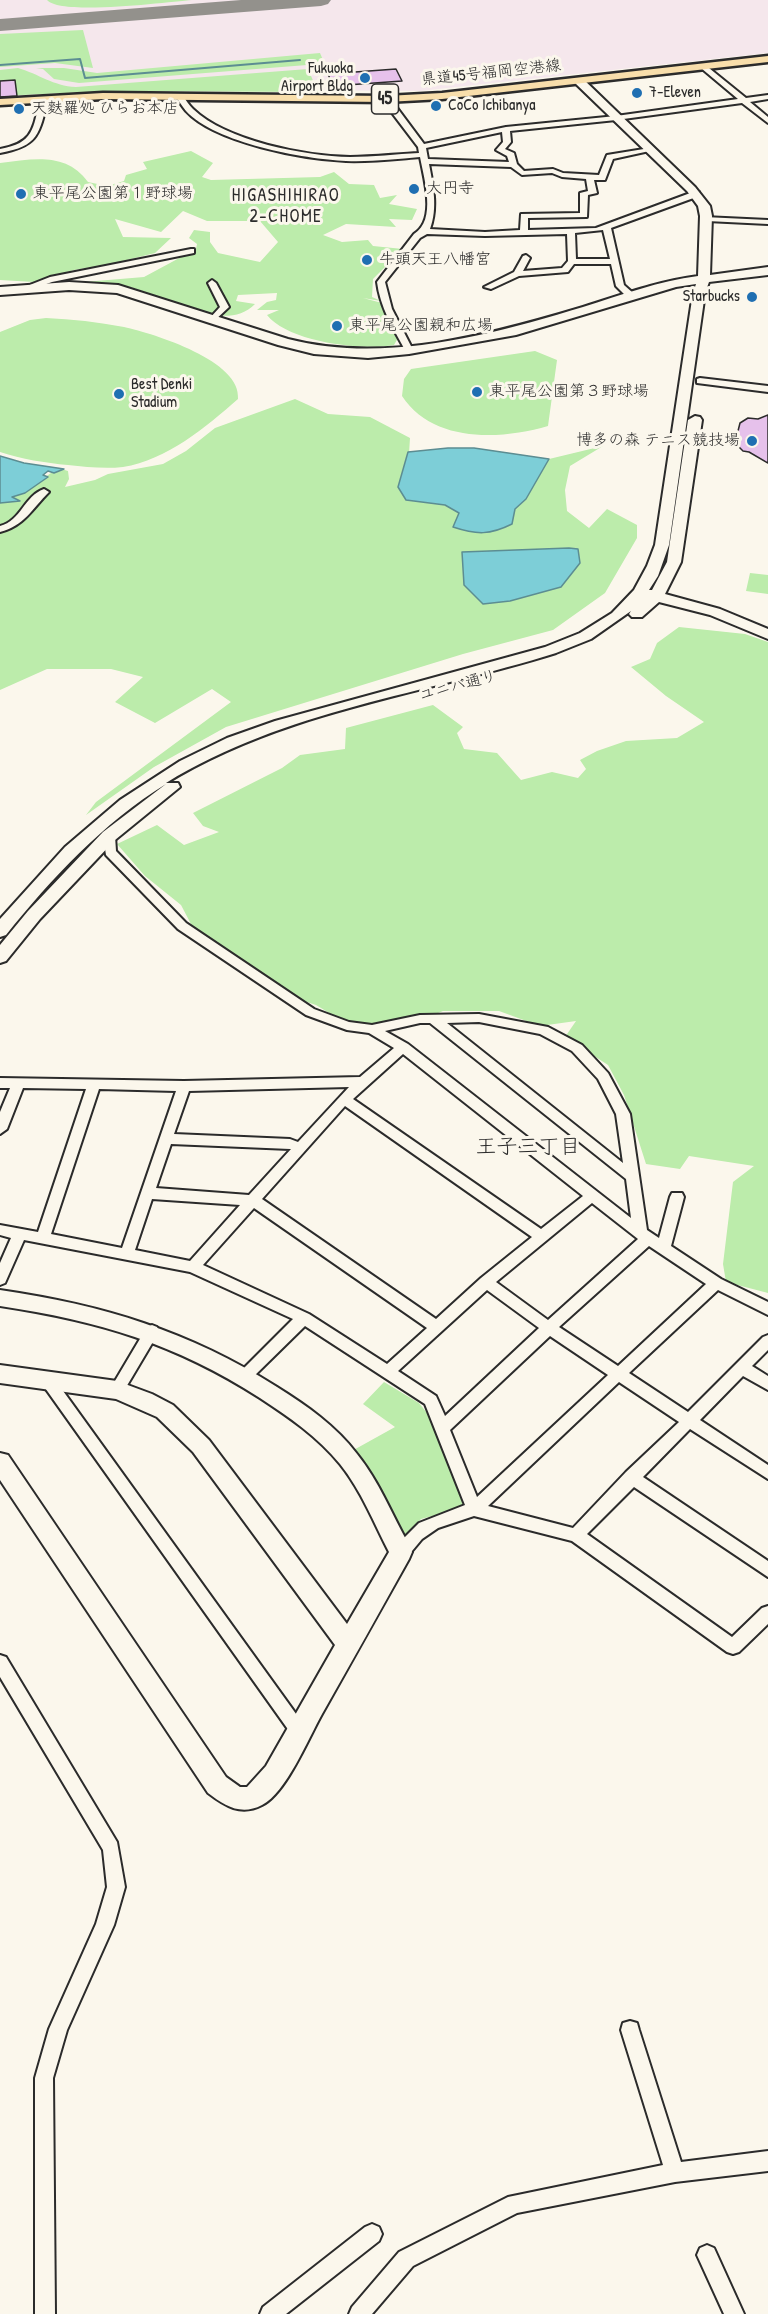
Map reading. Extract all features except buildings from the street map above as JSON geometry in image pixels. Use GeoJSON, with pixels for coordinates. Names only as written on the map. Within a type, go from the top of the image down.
{"type":"FeatureCollection","features":[{"type":"Feature","properties":{"kind":"main road","name":"県道45号福岡空港線"},"geometry":{"type":"LineString","coordinates":[[0,102],[179,96],[386,99],[442,96],[768,59]]}},
{"type":"Feature","properties":{"kind":"street"},"geometry":{"type":"LineString","coordinates":[[704,66],[768,121]]}},
{"type":"Feature","properties":{"kind":"street"},"geometry":{"type":"LineString","coordinates":[[579,81],[696,195],[704,206],[706,219],[704,280]]}},
{"type":"Feature","properties":{"kind":"street"},"geometry":{"type":"LineString","coordinates":[[179,96],[194,113],[214,127],[291,152],[350,159],[423,154],[513,165],[522,173],[553,171],[562,175],[602,178],[610,157],[650,150]]}},
{"type":"Feature","properties":{"kind":"street"},"geometry":{"type":"LineString","coordinates":[[423,154],[475,134],[768,97]]}},
{"type":"Feature","properties":{"kind":"street"},"geometry":{"type":"LineString","coordinates":[[0,151],[25,146],[34,137],[42,115],[44,99]]}},
{"type":"Feature","properties":{"kind":"street"},"geometry":{"type":"LineString","coordinates":[[386,99],[423,154],[431,205],[425,231]]}},
{"type":"Feature","properties":{"kind":"street"},"geometry":{"type":"LineString","coordinates":[[506,129],[507,142],[500,150],[511,155],[513,165]]}},
{"type":"Feature","properties":{"kind":"street"},"geometry":{"type":"LineString","coordinates":[[524,231],[524,216],[584,215],[584,193],[593,193],[589,177]]}},
{"type":"Feature","properties":{"kind":"street"},"geometry":{"type":"LineString","coordinates":[[409,350],[390,314],[381,291],[381,282],[417,236],[425,231],[485,234],[607,228],[617,222],[696,195]]}},
{"type":"Feature","properties":{"kind":"street"},"geometry":{"type":"LineString","coordinates":[[706,219],[768,222]]}},
{"type":"Feature","properties":{"kind":"street"},"geometry":{"type":"LineString","coordinates":[[607,228],[620,286],[630,295]]}},
{"type":"Feature","properties":{"kind":"street"},"geometry":{"type":"LineString","coordinates":[[488,286],[517,274],[565,270],[572,261],[571,231]]}},
{"type":"Feature","properties":{"kind":"street"},"geometry":{"type":"LineString","coordinates":[[21,290],[50,280],[191,251]]}},
{"type":"Feature","properties":{"kind":"street"},"geometry":{"type":"LineString","coordinates":[[517,274],[526,258]]}},
{"type":"Feature","properties":{"kind":"street"},"geometry":{"type":"LineString","coordinates":[[572,261],[614,262]]}},
{"type":"Feature","properties":{"kind":"street"},"geometry":{"type":"LineString","coordinates":[[704,280],[725,272],[768,265]]}},
{"type":"Feature","properties":{"kind":"street"},"geometry":{"type":"LineString","coordinates":[[0,291],[90,286],[118,289],[314,350],[368,354],[409,350],[516,331],[675,282],[768,271]]}},
{"type":"Feature","properties":{"kind":"street","name":"ユニバ通り"},"geometry":{"type":"LineString","coordinates":[[0,931],[16,910],[101,832],[212,763],[293,729],[526,668],[579,650],[619,628],[674,562],[712,293],[704,280]]}},
{"type":"Feature","properties":{"kind":"street","name":"ユニバ通り"},"geometry":{"type":"LineString","coordinates":[[648,594],[662,545],[699,293],[704,280]]}},
{"type":"Feature","properties":{"kind":"street"},"geometry":{"type":"LineString","coordinates":[[212,283],[225,307],[213,319]]}},
{"type":"Feature","properties":{"kind":"street"},"geometry":{"type":"LineString","coordinates":[[700,381],[768,389]]}},
{"type":"Feature","properties":{"kind":"street"},"geometry":{"type":"LineString","coordinates":[[0,529],[18,523],[38,496],[44,492]]}},
{"type":"Feature","properties":{"kind":"street"},"geometry":{"type":"LineString","coordinates":[[648,594],[715,612],[768,634]]}},
{"type":"Feature","properties":{"kind":"street"},"geometry":{"type":"LineString","coordinates":[[101,832],[110,852],[182,926],[310,1012],[347,1026],[372,1029],[420,1019],[479,1018],[510,1022],[543,1030],[577,1048],[603,1077],[623,1113],[632,1177],[644,1236]]}},
{"type":"Feature","properties":{"kind":"street","name":"ユニバ通り"},"geometry":{"type":"LineString","coordinates":[[0,957],[101,832]]}},
{"type":"Feature","properties":{"kind":"street"},"geometry":{"type":"LineString","coordinates":[[433,1019],[632,1177]]}},
{"type":"Feature","properties":{"kind":"street"},"geometry":{"type":"LineString","coordinates":[[372,1029],[403,1047],[644,1236],[716,1283],[768,1309]]}},
{"type":"Feature","properties":{"kind":"street"},"geometry":{"type":"LineString","coordinates":[[193,1267],[344,1099],[403,1047]]}},
{"type":"Feature","properties":{"kind":"street"},"geometry":{"type":"LineString","coordinates":[[0,1083],[184,1086],[361,1082]]}},
{"type":"Feature","properties":{"kind":"street"},"geometry":{"type":"LineString","coordinates":[[0,1129],[18,1084]]}},
{"type":"Feature","properties":{"kind":"street"},"geometry":{"type":"LineString","coordinates":[[43,1238],[94,1086]]}},
{"type":"Feature","properties":{"kind":"street"},"geometry":{"type":"LineString","coordinates":[[126,1253],[184,1086]]}},
{"type":"Feature","properties":{"kind":"street"},"geometry":{"type":"LineString","coordinates":[[344,1099],[541,1236]]}},
{"type":"Feature","properties":{"kind":"street"},"geometry":{"type":"LineString","coordinates":[[166,1139],[290,1144],[302,1148]]}},
{"type":"Feature","properties":{"kind":"street"},"geometry":{"type":"LineString","coordinates":[[147,1193],[254,1201],[437,1327]]}},
{"type":"Feature","properties":{"kind":"street"},"geometry":{"type":"LineString","coordinates":[[388,1372],[486,1282],[593,1195]]}},
{"type":"Feature","properties":{"kind":"street"},"geometry":{"type":"LineString","coordinates":[[663,1248],[677,1197]]}},
{"type":"Feature","properties":{"kind":"street"},"geometry":{"type":"LineString","coordinates":[[0,1230],[193,1267],[304,1318],[431,1400],[474,1509]]}},
{"type":"Feature","properties":{"kind":"street"},"geometry":{"type":"LineString","coordinates":[[0,1279],[20,1234]]}},
{"type":"Feature","properties":{"kind":"street"},"geometry":{"type":"LineString","coordinates":[[441,1430],[644,1236]]}},
{"type":"Feature","properties":{"kind":"street"},"geometry":{"type":"LineString","coordinates":[[486,1282],[549,1328],[768,1473]]}},
{"type":"Feature","properties":{"kind":"street"},"geometry":{"type":"LineString","coordinates":[[0,1462],[217,1785],[231,1797],[244,1801],[256,1797],[265,1790],[401,1552],[412,1538],[425,1526],[474,1509],[716,1283]]}},
{"type":"Feature","properties":{"kind":"street"},"geometry":{"type":"LineString","coordinates":[[0,1298],[60,1306],[152,1331],[193,1348],[245,1376],[300,1413],[355,1467],[401,1552]]}},
{"type":"Feature","properties":{"kind":"street"},"geometry":{"type":"LineString","coordinates":[[245,1376],[304,1318]]}},
{"type":"Feature","properties":{"kind":"street"},"geometry":{"type":"LineString","coordinates":[[117,1390],[152,1331]]}},
{"type":"Feature","properties":{"kind":"street"},"geometry":{"type":"LineString","coordinates":[[576,1535],[768,1341]]}},
{"type":"Feature","properties":{"kind":"street"},"geometry":{"type":"LineString","coordinates":[[743,1368],[768,1384]]}},
{"type":"Feature","properties":{"kind":"street"},"geometry":{"type":"LineString","coordinates":[[0,1374],[117,1390],[165,1411],[201,1446],[349,1645]]}},
{"type":"Feature","properties":{"kind":"street"},"geometry":{"type":"LineString","coordinates":[[48,1381],[298,1730]]}},
{"type":"Feature","properties":{"kind":"street"},"geometry":{"type":"LineString","coordinates":[[631,1477],[768,1570]]}},
{"type":"Feature","properties":{"kind":"street"},"geometry":{"type":"LineString","coordinates":[[474,1509],[576,1535],[734,1647],[768,1613]]}},
{"type":"Feature","properties":{"kind":"street"},"geometry":{"type":"LineString","coordinates":[[0,1662],[111,1848],[116,1887],[105,1925],[58,2029],[44,2078],[45,2314]]}},
{"type":"Feature","properties":{"kind":"street"},"geometry":{"type":"LineString","coordinates":[[630,2030],[675,2172]]}},
{"type":"Feature","properties":{"kind":"street"},"geometry":{"type":"LineString","coordinates":[[359,2314],[406,2259],[515,2204],[675,2172],[768,2161]]}},
{"type":"Feature","properties":{"kind":"street"},"geometry":{"type":"LineString","coordinates":[[270,2314],[372,2234]]}},
{"type":"Feature","properties":{"kind":"street"},"geometry":{"type":"LineString","coordinates":[[707,2255],[734,2314]]}},
{"type":"Feature","properties":{"kind":"shaded area"},"geometry":{"type":"Polygon","coordinates":[[[0,0],[768,0],[768,53],[420,91],[141,89],[0,96],[0,0]]]}},
{"type":"Feature","properties":{"kind":"green space"},"geometry":{"type":"Polygon","coordinates":[[[47,0],[192,0],[92,8],[56,5],[47,0]]]}},
{"type":"Feature","properties":{"kind":"green space"},"geometry":{"type":"Polygon","coordinates":[[[83,30],[93,68],[55,63],[0,67],[0,34],[83,30]]]}},
{"type":"Feature","properties":{"kind":"green space"},"geometry":{"type":"Polygon","coordinates":[[[320,53],[323,60],[307,65],[79,83],[54,79],[43,69],[36,68],[64,68],[97,73],[320,53]]]}},
{"type":"Feature","properties":{"kind":"green space"},"geometry":{"type":"Polygon","coordinates":[[[18,68],[53,82],[76,87],[308,69],[318,92],[110,91],[0,96],[0,70],[18,68]]]}},
{"type":"Feature","properties":{"kind":"green space"},"geometry":{"type":"Polygon","coordinates":[[[191,151],[213,163],[202,177],[211,180],[320,177],[334,172],[349,184],[374,185],[380,198],[397,195],[389,204],[417,209],[412,220],[389,219],[396,227],[346,224],[323,235],[342,242],[368,240],[373,246],[403,249],[373,279],[372,297],[381,301],[363,298],[382,303],[398,338],[394,345],[364,347],[345,345],[308,338],[291,332],[267,315],[279,310],[257,310],[267,302],[276,300],[277,293],[238,295],[236,301],[255,304],[242,313],[227,316],[192,310],[126,286],[84,282],[144,277],[196,249],[197,244],[189,238],[194,230],[210,232],[210,242],[218,253],[260,262],[278,242],[260,221],[207,221],[183,211],[161,232],[115,219],[123,237],[171,238],[155,253],[111,264],[74,270],[34,282],[0,280],[0,163],[37,159],[59,162],[79,172],[88,182],[107,186],[124,181],[126,175],[147,169],[143,162],[191,151]]]}},
{"type":"Feature","properties":{"kind":"green space","name":"Best Denki Stadium"},"geometry":{"type":"Polygon","coordinates":[[[46,318],[124,327],[194,351],[212,361],[226,373],[236,385],[238,399],[199,431],[170,450],[123,467],[51,463],[0,452],[0,332],[30,320],[46,318]]]}},
{"type":"Feature","properties":{"kind":"green space","name":"東平尾公園第３野球場"},"geometry":{"type":"Polygon","coordinates":[[[535,351],[557,360],[548,426],[529,431],[489,435],[449,430],[415,411],[402,396],[404,379],[411,369],[535,351]]]}},
{"type":"Feature","properties":{"kind":"green space"},"geometry":{"type":"Polygon","coordinates":[[[295,399],[328,414],[370,417],[410,438],[406,500],[445,505],[459,513],[454,527],[477,532],[490,532],[512,524],[515,509],[526,499],[549,459],[603,446],[570,466],[565,490],[567,511],[589,528],[607,509],[637,525],[637,538],[605,593],[553,630],[463,654],[226,727],[154,767],[86,815],[96,802],[231,702],[212,689],[155,723],[115,702],[143,677],[111,669],[47,669],[0,690],[0,498],[27,490],[58,468],[68,471],[69,479],[65,487],[95,480],[108,474],[163,464],[186,451],[215,428],[295,399]],[[578,549],[463,552],[464,585],[578,549]]]}},
{"type":"Feature","properties":{"kind":"green space"},"geometry":{"type":"Polygon","coordinates":[[[750,573],[768,575],[768,594],[746,591],[750,573]]]}},
{"type":"Feature","properties":{"kind":"green space"},"geometry":{"type":"Polygon","coordinates":[[[679,627],[745,634],[768,642],[768,1293],[726,1282],[723,1264],[733,1182],[754,1166],[689,1156],[680,1169],[646,1164],[624,1095],[608,1065],[565,1037],[576,1021],[540,1026],[499,1011],[443,1011],[401,1028],[344,1022],[316,1005],[291,997],[192,926],[181,905],[145,876],[117,844],[157,825],[184,845],[219,832],[203,826],[193,813],[282,768],[300,755],[345,749],[346,728],[433,705],[463,727],[457,733],[464,749],[497,753],[521,780],[552,772],[578,778],[586,769],[580,760],[597,751],[626,741],[677,738],[704,722],[666,696],[631,667],[650,659],[657,643],[679,627]]]}},
{"type":"Feature","properties":{"kind":"green space"},"geometry":{"type":"Polygon","coordinates":[[[384,1382],[419,1403],[427,1413],[467,1507],[421,1519],[404,1536],[350,1452],[395,1427],[363,1404],[384,1382]]]}},
{"type":"Feature","properties":{"kind":"water"},"geometry":{"type":"Polygon","coordinates":[[[474,448],[549,459],[526,499],[515,509],[512,524],[490,532],[476,532],[453,527],[459,513],[445,505],[406,500],[398,487],[408,452],[474,448]]]}},
{"type":"Feature","properties":{"kind":"water"},"geometry":{"type":"Polygon","coordinates":[[[0,456],[24,463],[64,469],[54,473],[48,471],[43,475],[48,477],[25,493],[12,497],[20,501],[0,503],[0,456]]]}},
{"type":"Feature","properties":{"kind":"water"},"geometry":{"type":"Polygon","coordinates":[[[578,549],[580,563],[561,587],[510,601],[483,604],[464,585],[462,552],[578,549]]]}},
{"type":"Feature","properties":{"kind":"waterway"},"geometry":{"type":"LineString","coordinates":[[0,65],[80,59],[85,78],[300,60]]}},
{"type":"Feature","properties":{"kind":"taxiway"},"geometry":{"type":"LineString","coordinates":[[0,25],[321,0]]}},
{"type":"Feature","properties":{"kind":"place","name":"Fukuoka Airport Bldg"},"geometry":{"type":"Point","coordinates":[365,78]}},
{"type":"Feature","properties":{"kind":"place","name":"7-Eleven"},"geometry":{"type":"Point","coordinates":[637,93]}},
{"type":"Feature","properties":{"kind":"place","name":"CoCo Ichibanya"},"geometry":{"type":"Point","coordinates":[436,106]}},
{"type":"Feature","properties":{"kind":"place","name":"天麩羅処 ひらお本店"},"geometry":{"type":"Point","coordinates":[19,109]}},
{"type":"Feature","properties":{"kind":"place","name":"大円寺"},"geometry":{"type":"Point","coordinates":[414,189]}},
{"type":"Feature","properties":{"kind":"place","name":"東平尾公園第１野球場"},"geometry":{"type":"Point","coordinates":[21,194]}},
{"type":"Feature","properties":{"kind":"place","name":"牛頭天王八幡宮"},"geometry":{"type":"Point","coordinates":[367,260]}},
{"type":"Feature","properties":{"kind":"place","name":"Starbucks"},"geometry":{"type":"Point","coordinates":[752,297]}},
{"type":"Feature","properties":{"kind":"place","name":"東平尾公園親和広場"},"geometry":{"type":"Point","coordinates":[337,326]}},
{"type":"Feature","properties":{"kind":"place","name":"東平尾公園第３野球場"},"geometry":{"type":"Point","coordinates":[477,392]}},
{"type":"Feature","properties":{"kind":"place","name":"Best Denki Stadium"},"geometry":{"type":"Point","coordinates":[119,394]}},
{"type":"Feature","properties":{"kind":"place","name":"博多の森 テニス競技場"},"geometry":{"type":"Point","coordinates":[752,441]}},
{"type":"Feature","properties":{"kind":"district","name":"HIGASHIHIRAO 2-CHOME"},"geometry":{"type":"Point","coordinates":[286,206]}},
{"type":"Feature","properties":{"kind":"district","name":"王子三丁目"},"geometry":{"type":"Point","coordinates":[528,1147]}}]}
